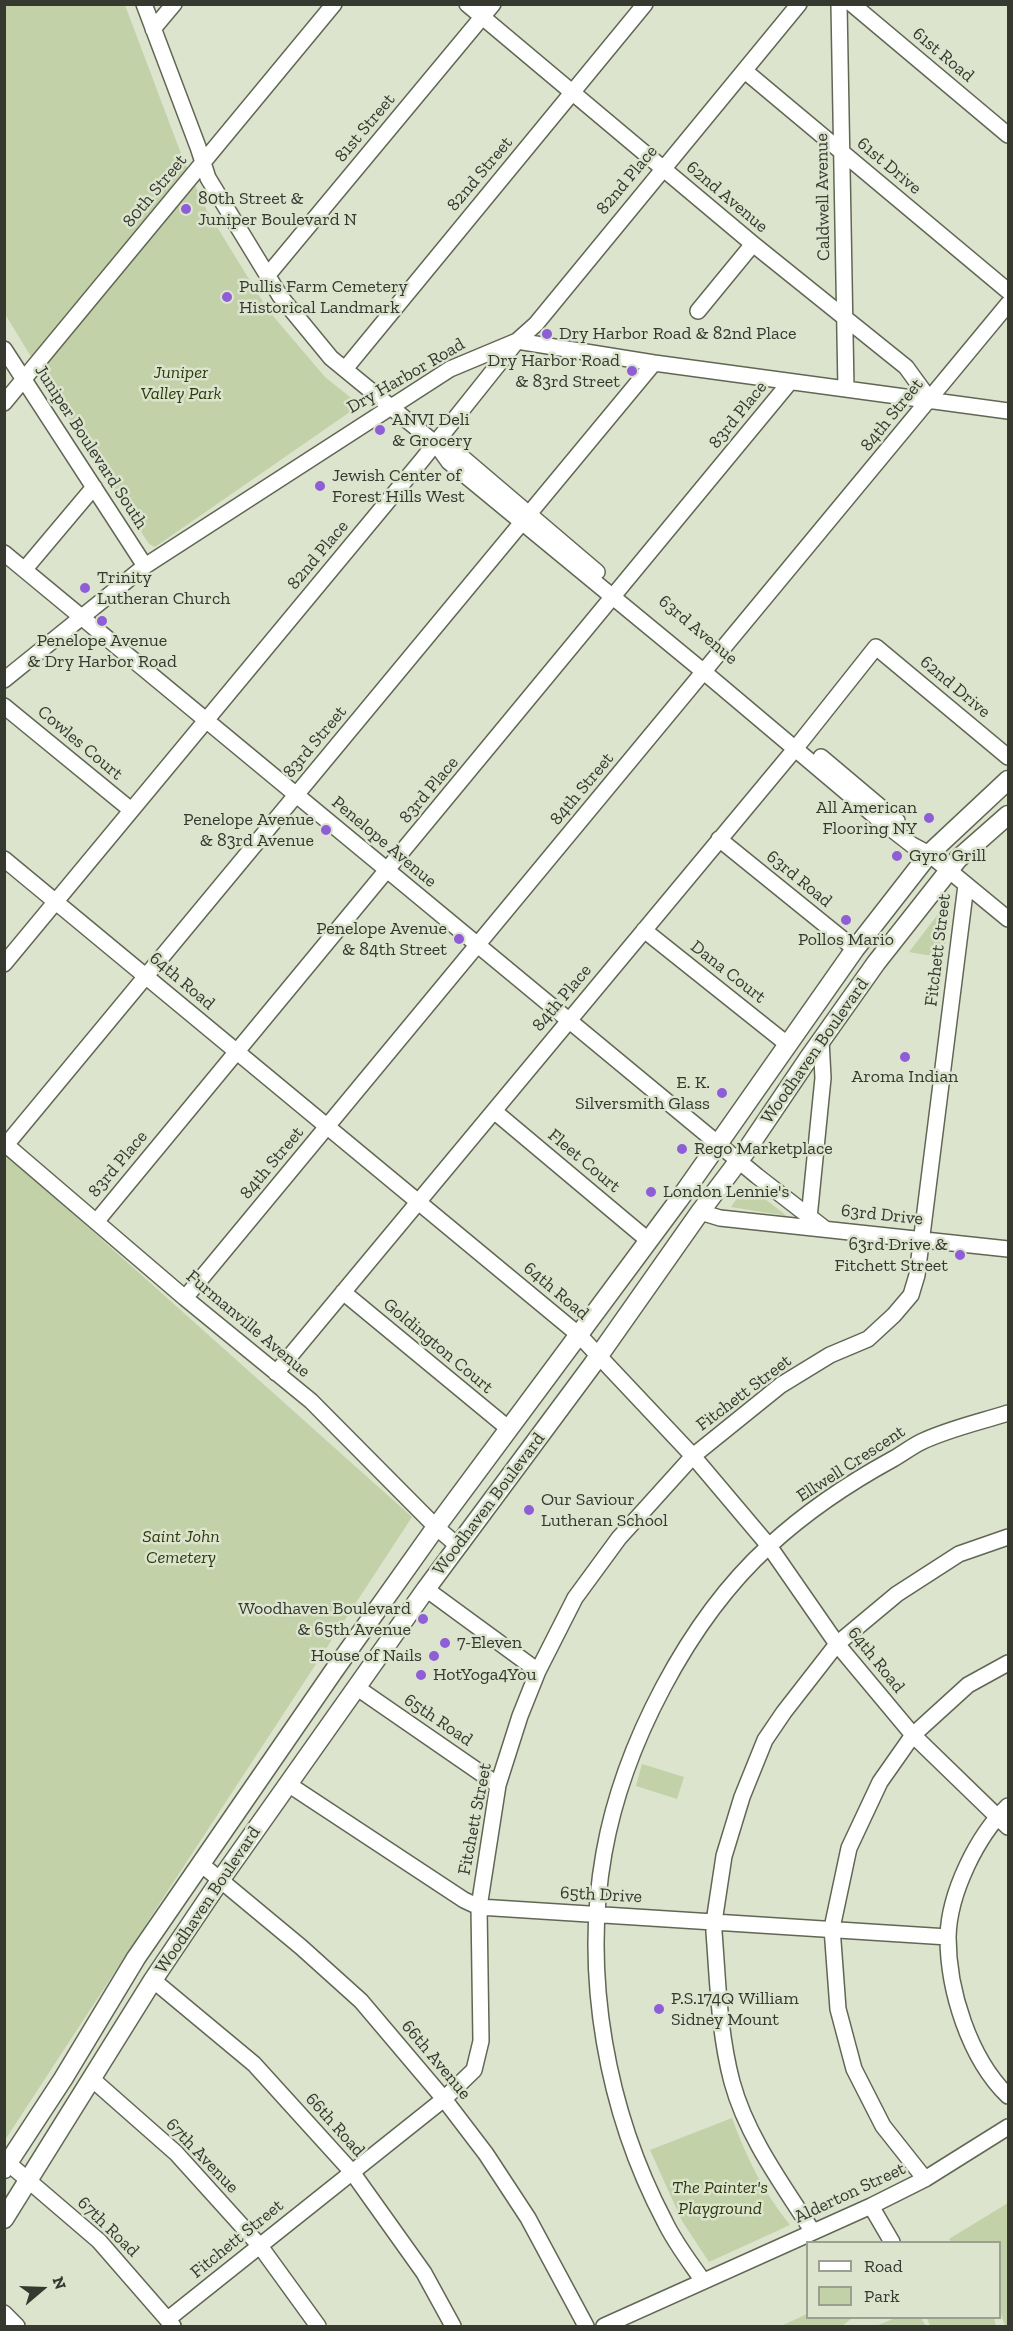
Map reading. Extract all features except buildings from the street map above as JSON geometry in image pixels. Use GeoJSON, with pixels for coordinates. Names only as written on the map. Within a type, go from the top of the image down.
{"type":"FeatureCollection","features":[{"type":"Feature","properties":{"kind":"main road","name":"Woodhaven Boulevard"},"geometry":{"type":"LineString","coordinates":[[6,2166],[63,2079],[136,1958],[436,1527],[649,1241],[855,950],[929,854],[1008,780]]}},
{"type":"Feature","properties":{"kind":"main road","name":"Woodhaven Boulevard"},"geometry":{"type":"LineString","coordinates":[[4,2219],[153,1980],[221,1879],[457,1545],[599,1356],[700,1212],[739,1161],[876,963],[958,859],[1008,815]]}},
{"type":"Feature","properties":{"kind":"street","name":"63rd Avenue"},"geometry":{"type":"LineString","coordinates":[[144,4],[208,178],[280,296],[331,358],[436,444],[456,452],[526,518],[798,745],[918,838],[929,854],[1008,919]]}},
{"type":"Feature","properties":{"kind":"street"},"geometry":{"type":"LineString","coordinates":[[153,29],[174,4]]}},
{"type":"Feature","properties":{"kind":"street","name":"80th Street"},"geometry":{"type":"LineString","coordinates":[[4,402],[334,4]]}},
{"type":"Feature","properties":{"kind":"street","name":"62nd Avenue"},"geometry":{"type":"LineString","coordinates":[[467,4],[753,244],[906,367],[930,400]]}},
{"type":"Feature","properties":{"kind":"street","name":"81st Street"},"geometry":{"type":"LineString","coordinates":[[267,276],[493,4]]}},
{"type":"Feature","properties":{"kind":"street","name":"82nd Street"},"geometry":{"type":"LineString","coordinates":[[345,369],[645,4]]}},
{"type":"Feature","properties":{"kind":"street","name":"82nd Place"},"geometry":{"type":"LineString","coordinates":[[4,964],[436,444],[517,340],[536,324],[799,4]]}},
{"type":"Feature","properties":{"kind":"street","name":"Caldwell Avenue"},"geometry":{"type":"LineString","coordinates":[[839,4],[846,389]]}},
{"type":"Feature","properties":{"kind":"street","name":"61st Road"},"geometry":{"type":"LineString","coordinates":[[852,4],[1008,135]]}},
{"type":"Feature","properties":{"kind":"street","name":"61st Drive"},"geometry":{"type":"LineString","coordinates":[[745,71],[1008,291]]}},
{"type":"Feature","properties":{"kind":"street"},"geometry":{"type":"LineString","coordinates":[[698,311],[753,244]]}},
{"type":"Feature","properties":{"kind":"street","name":"84th Street"},"geometry":{"type":"LineString","coordinates":[[185,1298],[1008,304]]}},
{"type":"Feature","properties":{"kind":"street"},"geometry":{"type":"LineString","coordinates":[[517,340],[654,363],[1008,411]]}},
{"type":"Feature","properties":{"kind":"street","name":"Dry Harbor Road"},"geometry":{"type":"LineString","coordinates":[[4,680],[145,566],[450,369],[517,340]]}},
{"type":"Feature","properties":{"kind":"street","name":"Juniper Boulevard South"},"geometry":{"type":"LineString","coordinates":[[4,349],[145,566]]}},
{"type":"Feature","properties":{"kind":"street","name":"83rd Street"},"geometry":{"type":"LineString","coordinates":[[5,1144],[654,363]]}},
{"type":"Feature","properties":{"kind":"street","name":"83rd Place"},"geometry":{"type":"LineString","coordinates":[[96,1222],[790,382]]}},
{"type":"Feature","properties":{"kind":"street"},"geometry":{"type":"LineString","coordinates":[[25,569],[94,487]]}},
{"type":"Feature","properties":{"kind":"street","name":"Penelope Avenue"},"geometry":{"type":"LineString","coordinates":[[4,553],[739,1161]]}},
{"type":"Feature","properties":{"kind":"street","name":"84th Place"},"geometry":{"type":"LineString","coordinates":[[276,1373],[798,745],[876,647]]}},
{"type":"Feature","properties":{"kind":"street","name":"62nd Drive"},"geometry":{"type":"LineString","coordinates":[[876,647],[1008,757]]}},
{"type":"Feature","properties":{"kind":"street","name":"Cowles Court"},"geometry":{"type":"LineString","coordinates":[[4,706],[131,810]]}},
{"type":"Feature","properties":{"kind":"street","name":"63rd Road"},"geometry":{"type":"LineString","coordinates":[[719,839],[855,950]]}},
{"type":"Feature","properties":{"kind":"street","name":"64th Road"},"geometry":{"type":"LineString","coordinates":[[4,859],[579,1335],[693,1456],[770,1545],[837,1644],[912,1736],[1003,1822]]}},
{"type":"Feature","properties":{"kind":"street","name":"Fitchett Street"},"geometry":{"type":"LineString","coordinates":[[170,2323],[260,2246],[444,2099],[474,2070],[480,2041],[479,1907],[498,1785],[520,1716],[538,1671],[582,1590],[619,1538],[693,1456],[781,1385],[830,1355],[868,1339],[894,1315],[911,1294],[917,1275],[922,1239],[966,885]]}},
{"type":"Feature","properties":{"kind":"street","name":"Dana Court"},"geometry":{"type":"LineString","coordinates":[[644,930],[788,1044]]}},
{"type":"Feature","properties":{"kind":"street"},"geometry":{"type":"LineString","coordinates":[[809,1218],[823,1078],[821,1040]]}},
{"type":"Feature","properties":{"kind":"street","name":"Fleet Court"},"geometry":{"type":"LineString","coordinates":[[494,1112],[649,1241]]}},
{"type":"Feature","properties":{"kind":"street","name":"Furmanville Avenue"},"geometry":{"type":"LineString","coordinates":[[5,1144],[310,1401],[436,1527],[457,1545]]}},
{"type":"Feature","properties":{"kind":"street","name":"63rd Drive"},"geometry":{"type":"LineString","coordinates":[[739,1161],[824,1228],[1008,1249]]}},
{"type":"Feature","properties":{"kind":"street"},"geometry":{"type":"LineString","coordinates":[[700,1212],[720,1218],[824,1228]]}},
{"type":"Feature","properties":{"kind":"street","name":"Goldington Court"},"geometry":{"type":"LineString","coordinates":[[344,1292],[509,1429]]}},
{"type":"Feature","properties":{"kind":"street","name":"Ellwell Crescent"},"geometry":{"type":"LineString","coordinates":[[703,2281],[665,2223],[636,2156],[612,2078],[598,1997],[597,1914],[604,1853],[615,1806],[636,1743],[675,1666],[688,1646],[722,1597],[770,1545],[817,1506],[865,1474],[921,1442],[1008,1413]]}},
{"type":"Feature","properties":{"kind":"street"},"geometry":{"type":"LineString","coordinates":[[813,2232],[772,2169],[749,2128],[732,2083],[718,2012],[714,1922],[724,1856],[742,1797],[765,1740],[837,1644],[897,1594],[959,1554],[1008,1537]]}},
{"type":"Feature","properties":{"kind":"street"},"geometry":{"type":"LineString","coordinates":[[426,1589],[538,1671]]}},
{"type":"Feature","properties":{"kind":"street"},"geometry":{"type":"LineString","coordinates":[[925,2179],[883,2126],[854,2069],[838,2009],[832,1928],[849,1848],[880,1782],[912,1736],[968,1686],[1008,1663]]}},
{"type":"Feature","properties":{"kind":"street","name":"65th Road"},"geometry":{"type":"LineString","coordinates":[[356,1687],[498,1785]]}},
{"type":"Feature","properties":{"kind":"street","name":"65th Drive"},"geometry":{"type":"LineString","coordinates":[[288,1784],[464,1900],[479,1907],[948,1937]]}},
{"type":"Feature","properties":{"kind":"street"},"geometry":{"type":"LineString","coordinates":[[1008,1806],[1003,1822],[977,1846],[967,1865],[955,1899],[948,1937],[956,2002],[977,2055],[1008,2096]]}},
{"type":"Feature","properties":{"kind":"street","name":"66th Avenue"},"geometry":{"type":"LineString","coordinates":[[201,1864],[361,2001],[444,2099],[486,2154],[528,2218],[586,2326]]}},
{"type":"Feature","properties":{"kind":"street","name":"66th Road"},"geometry":{"type":"LineString","coordinates":[[153,1980],[254,2064],[352,2172],[424,2273],[453,2326]]}},
{"type":"Feature","properties":{"kind":"street","name":"67th Avenue"},"geometry":{"type":"LineString","coordinates":[[92,2079],[176,2153],[260,2246],[318,2326]]}},
{"type":"Feature","properties":{"kind":"street","name":"Alderton Street"},"geometry":{"type":"LineString","coordinates":[[604,2326],[871,2206],[925,2179],[1008,2127]]}},
{"type":"Feature","properties":{"kind":"street","name":"67th Road"},"geometry":{"type":"LineString","coordinates":[[6,2166],[29,2181],[99,2241],[170,2323]]}},
{"type":"Feature","properties":{"kind":"street"},"geometry":{"type":"LineString","coordinates":[[871,2206],[891,2241]]}},
{"type":"Feature","properties":{"kind":"street"},"geometry":{"type":"LineString","coordinates":[[4,2313],[18,2326]]}},
{"type":"Feature","properties":{"kind":"green space","name":"Juniper Valley Park"},"geometry":{"type":"Polygon","coordinates":[[[5,5],[125,5],[183,159],[206,209],[268,310],[325,377],[360,405],[155,547],[149,544],[5,314],[5,5]]]}},
{"type":"Feature","properties":{"kind":"green space"},"geometry":{"type":"Polygon","coordinates":[[[942,909],[950,914],[943,958],[909,952],[942,909]]]}},
{"type":"Feature","properties":{"kind":"green space","name":"Saint John Cemetery"},"geometry":{"type":"Polygon","coordinates":[[[5,1153],[412,1517],[5,2140],[5,1153]]]}},
{"type":"Feature","properties":{"kind":"green space"},"geometry":{"type":"Polygon","coordinates":[[[748,1186],[787,1216],[731,1207],[748,1186]]]}},
{"type":"Feature","properties":{"kind":"green space"},"geometry":{"type":"Polygon","coordinates":[[[642,1764],[684,1777],[677,1799],[636,1786],[642,1764]]]}},
{"type":"Feature","properties":{"kind":"green space","name":"The Painter's Playground"},"geometry":{"type":"Polygon","coordinates":[[[732,2118],[756,2174],[790,2225],[709,2262],[682,2221],[650,2150],[732,2118]]]}},
{"type":"Feature","properties":{"kind":"green space"},"geometry":{"type":"Polygon","coordinates":[[[1008,2203],[1008,2326],[1005,2326],[1001,2314],[1001,2241],[951,2241],[949,2239],[1008,2203]]]}},
{"type":"Feature","properties":{"kind":"green space"},"geometry":{"type":"Polygon","coordinates":[[[806,2314],[806,2319],[851,2319],[842,2326],[781,2326],[806,2314]]]}},
{"type":"Feature","properties":{"kind":"green space"},"geometry":{"type":"Polygon","coordinates":[[[893,2319],[922,2319],[926,2326],[876,2326],[893,2319]]]}},
{"type":"Feature","properties":{"kind":"green space"},"geometry":{"type":"Polygon","coordinates":[[[927,2319],[994,2319],[996,2326],[930,2326],[927,2319]]]}},
{"type":"Feature","properties":{"kind":"place","name":"80th Street & Juniper Boulevard N"},"geometry":{"type":"Point","coordinates":[186,209]}},
{"type":"Feature","properties":{"kind":"place","name":"Pullis Farm Cemetery Historical Landmark"},"geometry":{"type":"Point","coordinates":[227,297]}},
{"type":"Feature","properties":{"kind":"place","name":"Dry Harbor Road & 82nd Place"},"geometry":{"type":"Point","coordinates":[547,334]}},
{"type":"Feature","properties":{"kind":"place","name":"Dry Harbor Road & 83rd Street"},"geometry":{"type":"Point","coordinates":[632,371]}},
{"type":"Feature","properties":{"kind":"place","name":"ANVI Deli & Grocery"},"geometry":{"type":"Point","coordinates":[380,430]}},
{"type":"Feature","properties":{"kind":"place","name":"Jewish Center of Forest Hills West"},"geometry":{"type":"Point","coordinates":[320,486]}},
{"type":"Feature","properties":{"kind":"place","name":"Trinity Lutheran Church"},"geometry":{"type":"Point","coordinates":[85,588]}},
{"type":"Feature","properties":{"kind":"place","name":"Penelope Avenue & Dry Harbor Road"},"geometry":{"type":"Point","coordinates":[102,621]}},
{"type":"Feature","properties":{"kind":"place","name":"All American Flooring NY"},"geometry":{"type":"Point","coordinates":[929,818]}},
{"type":"Feature","properties":{"kind":"place","name":"Penelope Avenue & 83rd Avenue"},"geometry":{"type":"Point","coordinates":[326,830]}},
{"type":"Feature","properties":{"kind":"place","name":"Gyro Grill"},"geometry":{"type":"Point","coordinates":[897,856]}},
{"type":"Feature","properties":{"kind":"place","name":"Pollos Mario"},"geometry":{"type":"Point","coordinates":[846,920]}},
{"type":"Feature","properties":{"kind":"place","name":"Penelope Avenue & 84th Street"},"geometry":{"type":"Point","coordinates":[459,939]}},
{"type":"Feature","properties":{"kind":"place","name":"Aroma Indian"},"geometry":{"type":"Point","coordinates":[905,1057]}},
{"type":"Feature","properties":{"kind":"place","name":"E. K. Silversmith Glass"},"geometry":{"type":"Point","coordinates":[722,1093]}},
{"type":"Feature","properties":{"kind":"place","name":"Rego Marketplace"},"geometry":{"type":"Point","coordinates":[682,1149]}},
{"type":"Feature","properties":{"kind":"place","name":"London Lennie's"},"geometry":{"type":"Point","coordinates":[651,1192]}},
{"type":"Feature","properties":{"kind":"place","name":"63rd Drive & Fitchett Street"},"geometry":{"type":"Point","coordinates":[960,1255]}},
{"type":"Feature","properties":{"kind":"place","name":"Our Saviour Lutheran School"},"geometry":{"type":"Point","coordinates":[529,1510]}},
{"type":"Feature","properties":{"kind":"place","name":"Woodhaven Boulevard & 65th Avenue"},"geometry":{"type":"Point","coordinates":[423,1619]}},
{"type":"Feature","properties":{"kind":"place","name":"7-Eleven"},"geometry":{"type":"Point","coordinates":[445,1643]}},
{"type":"Feature","properties":{"kind":"place","name":"House of Nails"},"geometry":{"type":"Point","coordinates":[434,1656]}},
{"type":"Feature","properties":{"kind":"place","name":"HotYoga4You"},"geometry":{"type":"Point","coordinates":[421,1675]}},
{"type":"Feature","properties":{"kind":"place","name":"P.S.174Q William Sidney Mount"},"geometry":{"type":"Point","coordinates":[659,2009]}}]}
